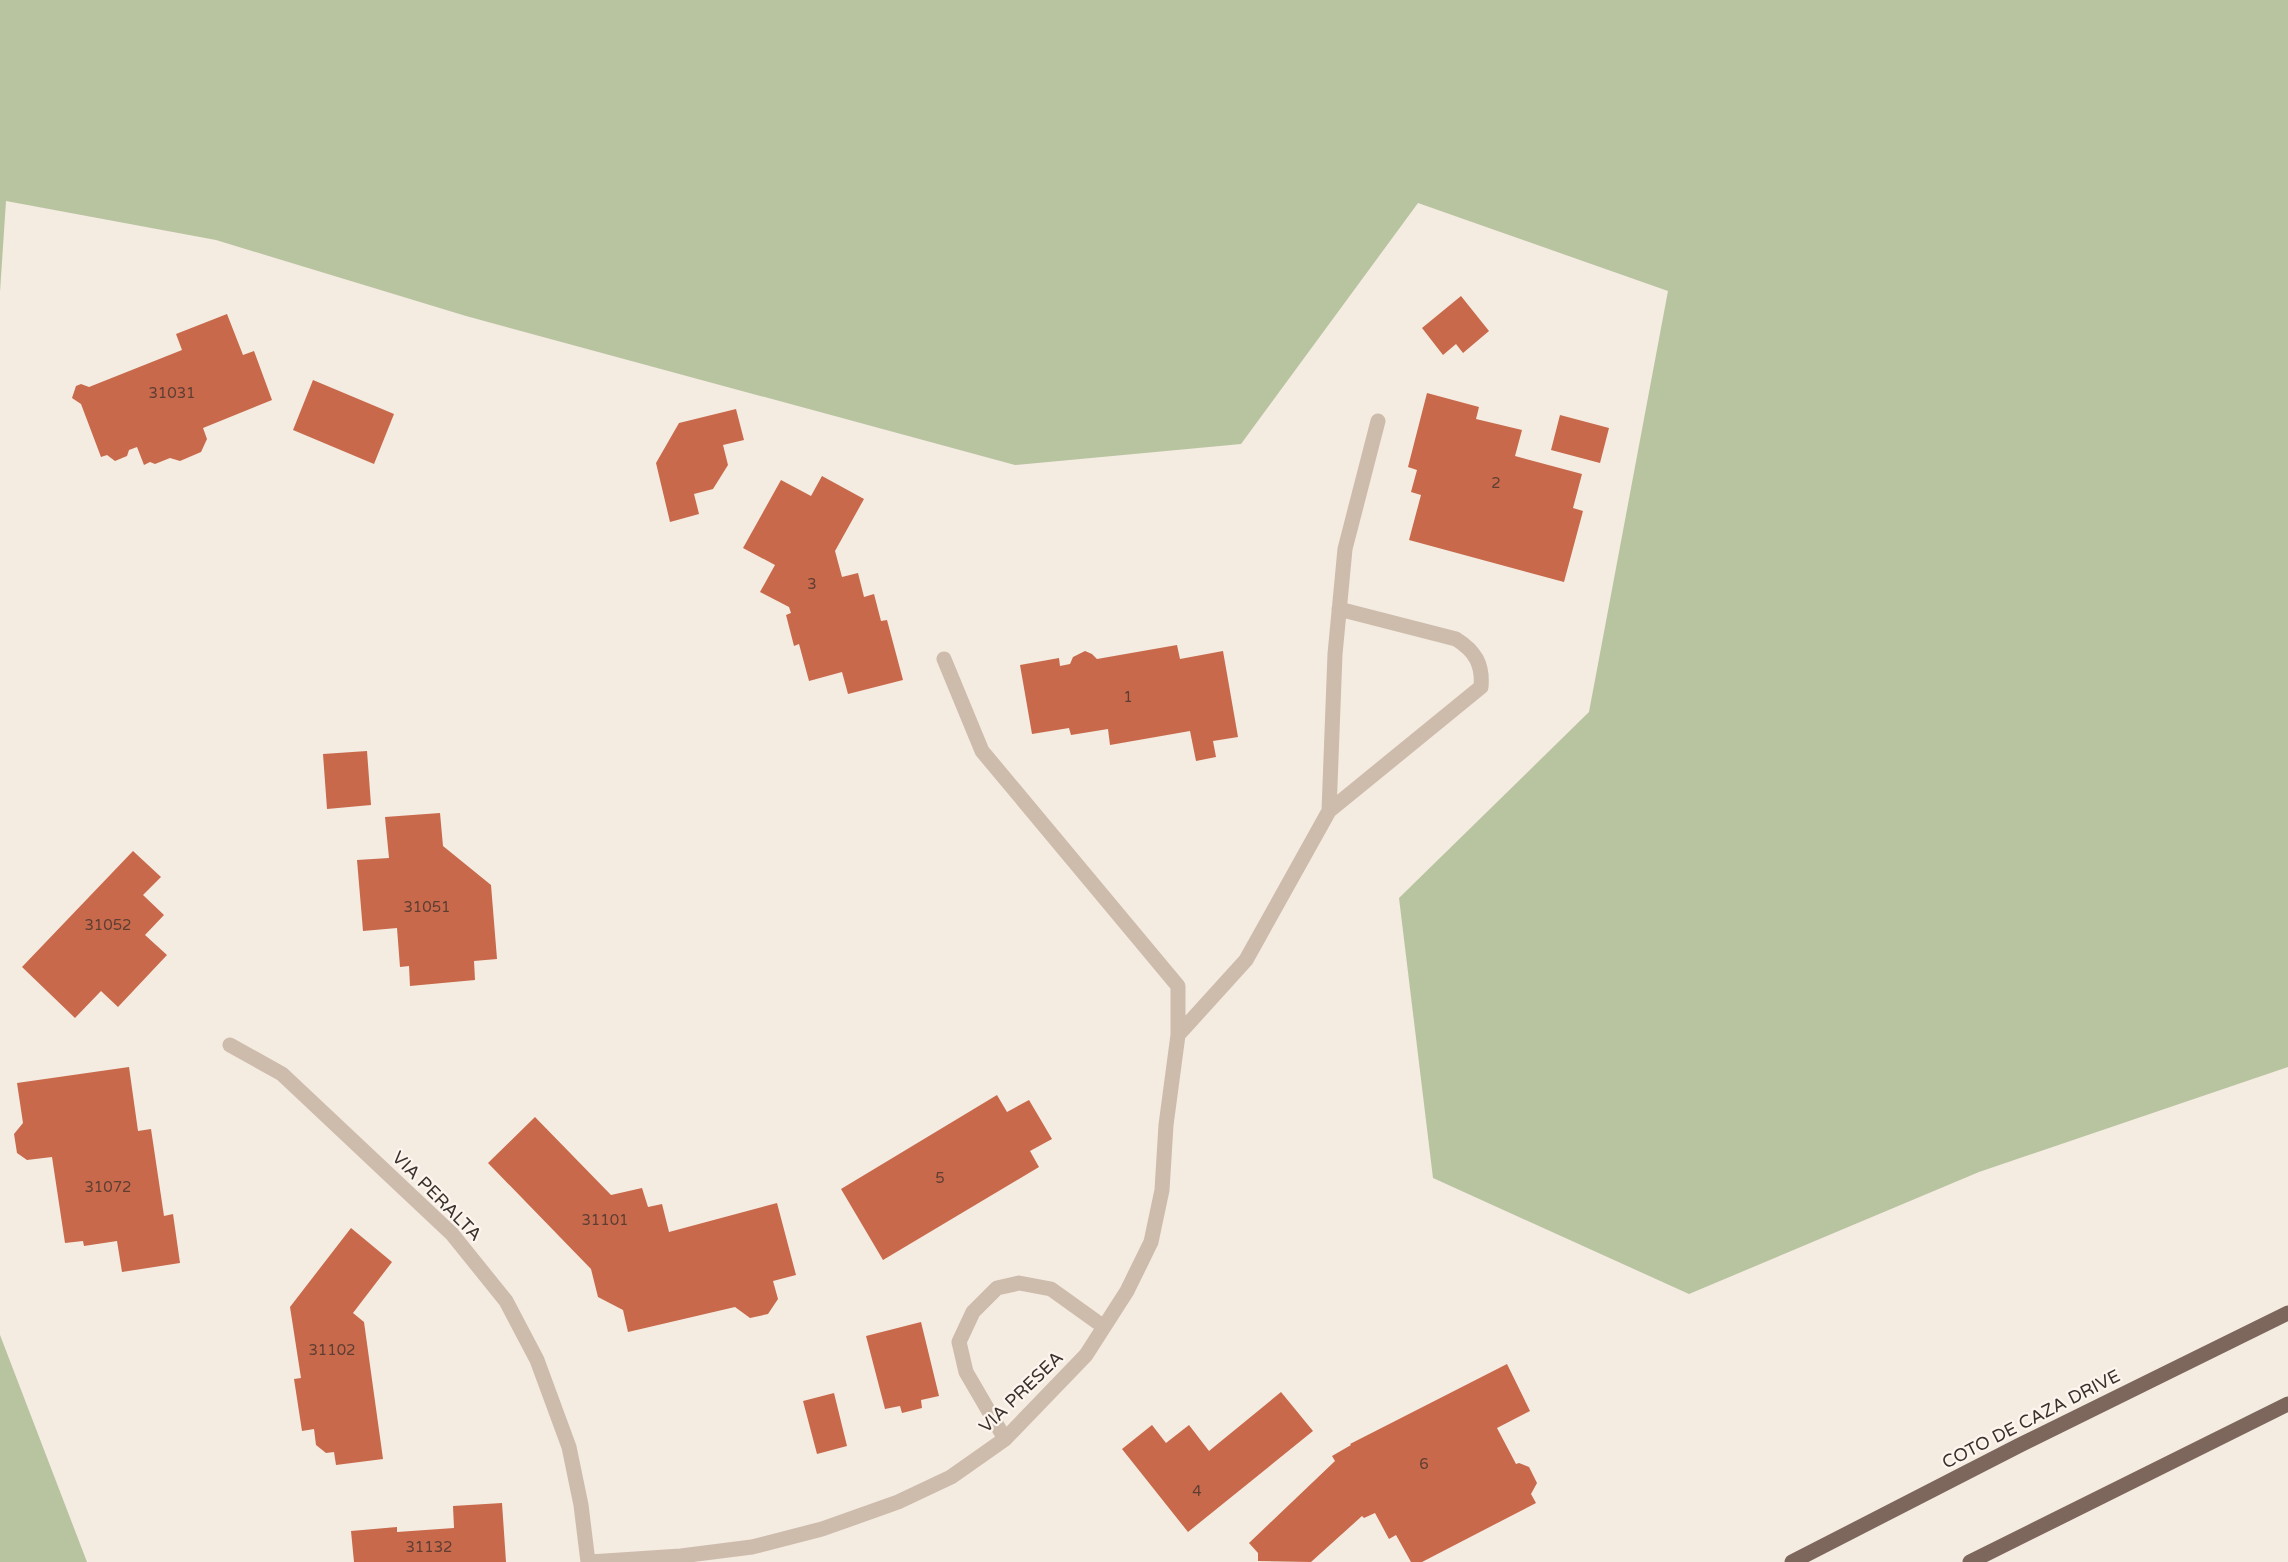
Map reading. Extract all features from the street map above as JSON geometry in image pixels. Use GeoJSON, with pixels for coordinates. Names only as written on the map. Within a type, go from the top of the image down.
{"type":"FeatureCollection","features":[{"type":"Feature","properties":{"kind":"main road","name":"COTO DE CAZA DRIVE"},"geometry":{"type":"LineString","coordinates":[[1792,1562],[2020,1445],[2288,1312]]}},
{"type":"Feature","properties":{"kind":"main road"},"geometry":{"type":"LineString","coordinates":[[1970,1562],[2288,1404]]}},
{"type":"Feature","properties":{"kind":"street"},"geometry":{"type":"LineString","coordinates":[[1329,811],[1335,654],[1345,549],[1378,421]]}},
{"type":"Feature","properties":{"kind":"street"},"geometry":{"type":"LineString","coordinates":[[1178,1035],[1246,960],[1329,811],[1481,687],[1482,671],[1470,648],[1456,639],[1339,609]]}},
{"type":"Feature","properties":{"kind":"street","name":"VIA PRESEA"},"geometry":{"type":"LineString","coordinates":[[589,1562],[681,1556],[752,1547],[822,1529],[898,1502],[951,1477],[1005,1439],[1086,1355],[1127,1292],[1151,1242],[1161,1190],[1166,1125],[1178,1035],[1178,986],[982,751],[944,659]]}},
{"type":"Feature","properties":{"kind":"street","name":"VIA PERALTA"},"geometry":{"type":"LineString","coordinates":[[230,1045],[282,1074],[291,1082],[452,1234],[506,1301],[537,1360],[568,1447],[581,1504],[589,1562]]}},
{"type":"Feature","properties":{"kind":"street"},"geometry":{"type":"LineString","coordinates":[[1005,1439],[966,1372],[959,1342],[973,1312],[997,1288],[1019,1283],[1051,1289],[1104,1327]]}},
{"type":"Feature","properties":{"kind":"green space"},"geometry":{"type":"Polygon","coordinates":[[[0,0],[2288,0],[2288,1067],[1979,1172],[1689,1294],[1433,1178],[1399,898],[1589,712],[1668,291],[1418,203],[1241,444],[1015,465],[466,316],[216,240],[6,201],[0,292],[0,0]]]}},
{"type":"Feature","properties":{"kind":"green space"},"geometry":{"type":"Polygon","coordinates":[[[0,1335],[87,1562],[0,1562],[0,1335]]]}},
{"type":"Feature","properties":{"kind":"building"},"geometry":{"type":"Polygon","coordinates":[[[1461,296],[1489,331],[1463,353],[1456,344],[1443,355],[1422,328],[1461,296]]]}},
{"type":"Feature","properties":{"kind":"building"},"geometry":{"type":"Polygon","coordinates":[[[227,314],[243,355],[254,351],[272,400],[203,428],[207,439],[201,452],[180,461],[170,458],[155,464],[150,462],[144,465],[137,447],[129,450],[127,456],[115,461],[107,455],[101,457],[81,404],[72,398],[76,386],[81,384],[89,387],[182,350],[176,334],[227,314]]]}},
{"type":"Feature","properties":{"kind":"building"},"geometry":{"type":"Polygon","coordinates":[[[313,380],[394,414],[374,464],[293,430],[313,380]]]}},
{"type":"Feature","properties":{"kind":"building"},"geometry":{"type":"Polygon","coordinates":[[[1427,393],[1479,407],[1476,419],[1522,430],[1515,456],[1582,474],[1573,508],[1583,511],[1564,582],[1409,540],[1421,495],[1411,492],[1417,470],[1408,467],[1427,393]]]}},
{"type":"Feature","properties":{"kind":"building"},"geometry":{"type":"Polygon","coordinates":[[[736,409],[744,440],[723,445],[728,465],[713,489],[694,494],[699,514],[670,522],[656,463],[679,423],[736,409]]]}},
{"type":"Feature","properties":{"kind":"building"},"geometry":{"type":"Polygon","coordinates":[[[1560,415],[1609,428],[1600,463],[1551,450],[1560,415]]]}},
{"type":"Feature","properties":{"kind":"building"},"geometry":{"type":"Polygon","coordinates":[[[822,476],[864,499],[835,551],[842,577],[858,573],[864,597],[874,594],[881,621],[887,620],[903,680],[848,694],[842,672],[809,681],[799,644],[794,646],[786,615],[791,613],[789,607],[760,592],[775,565],[743,548],[781,480],[811,496],[822,476]]]}},
{"type":"Feature","properties":{"kind":"building"},"geometry":{"type":"Polygon","coordinates":[[[1177,645],[1180,659],[1223,651],[1238,737],[1213,741],[1216,757],[1196,761],[1190,731],[1110,745],[1108,729],[1071,735],[1069,728],[1032,734],[1020,665],[1059,658],[1060,666],[1070,664],[1073,657],[1085,651],[1097,659],[1177,645]]]}},
{"type":"Feature","properties":{"kind":"building"},"geometry":{"type":"Polygon","coordinates":[[[367,751],[371,805],[327,809],[323,754],[367,751]]]}},
{"type":"Feature","properties":{"kind":"building"},"geometry":{"type":"Polygon","coordinates":[[[440,813],[443,846],[491,885],[497,959],[474,961],[475,980],[410,986],[409,966],[400,967],[397,928],[363,931],[357,860],[389,858],[385,817],[440,813]]]}},
{"type":"Feature","properties":{"kind":"building"},"geometry":{"type":"Polygon","coordinates":[[[133,851],[161,877],[143,895],[164,915],[145,935],[167,955],[118,1007],[101,991],[75,1018],[22,967],[133,851]]]}},
{"type":"Feature","properties":{"kind":"building"},"geometry":{"type":"Polygon","coordinates":[[[129,1067],[138,1131],[151,1129],[164,1216],[173,1214],[180,1263],[122,1272],[117,1241],[84,1246],[83,1241],[65,1243],[52,1157],[27,1160],[17,1153],[14,1134],[23,1123],[17,1083],[129,1067]]]}},
{"type":"Feature","properties":{"kind":"building"},"geometry":{"type":"Polygon","coordinates":[[[997,1095],[1007,1112],[1029,1100],[1052,1139],[1030,1151],[1039,1167],[883,1260],[841,1189],[997,1095]]]}},
{"type":"Feature","properties":{"kind":"building"},"geometry":{"type":"Polygon","coordinates":[[[535,1117],[611,1195],[642,1188],[648,1207],[662,1204],[669,1232],[777,1203],[796,1275],[773,1281],[778,1299],[768,1314],[750,1318],[735,1307],[628,1332],[623,1310],[598,1297],[591,1269],[488,1163],[535,1117]]]}},
{"type":"Feature","properties":{"kind":"building"},"geometry":{"type":"Polygon","coordinates":[[[351,1228],[392,1262],[353,1313],[364,1322],[383,1459],[336,1465],[334,1452],[326,1453],[316,1445],[314,1429],[302,1431],[294,1379],[301,1378],[290,1307],[351,1228]]]}},
{"type":"Feature","properties":{"kind":"building"},"geometry":{"type":"Polygon","coordinates":[[[921,1322],[939,1396],[921,1400],[922,1408],[902,1413],[900,1406],[885,1409],[866,1336],[921,1322]]]}},
{"type":"Feature","properties":{"kind":"building"},"geometry":{"type":"Polygon","coordinates":[[[1507,1364],[1530,1411],[1497,1428],[1516,1464],[1529,1467],[1537,1483],[1531,1494],[1536,1503],[1422,1562],[1411,1562],[1396,1535],[1389,1539],[1375,1513],[1364,1518],[1362,1516],[1311,1562],[1258,1561],[1258,1553],[1249,1543],[1335,1461],[1332,1456],[1350,1444],[1507,1364]]]}},
{"type":"Feature","properties":{"kind":"building"},"geometry":{"type":"Polygon","coordinates":[[[1281,1392],[1313,1431],[1188,1532],[1122,1449],[1152,1425],[1166,1443],[1189,1425],[1209,1451],[1281,1392]]]}},
{"type":"Feature","properties":{"kind":"building"},"geometry":{"type":"Polygon","coordinates":[[[834,1393],[847,1446],[817,1454],[803,1401],[834,1393]]]}},
{"type":"Feature","properties":{"kind":"building"},"geometry":{"type":"Polygon","coordinates":[[[502,1503],[506,1562],[354,1562],[351,1531],[397,1527],[397,1532],[454,1528],[453,1506],[502,1503]]]}}]}
